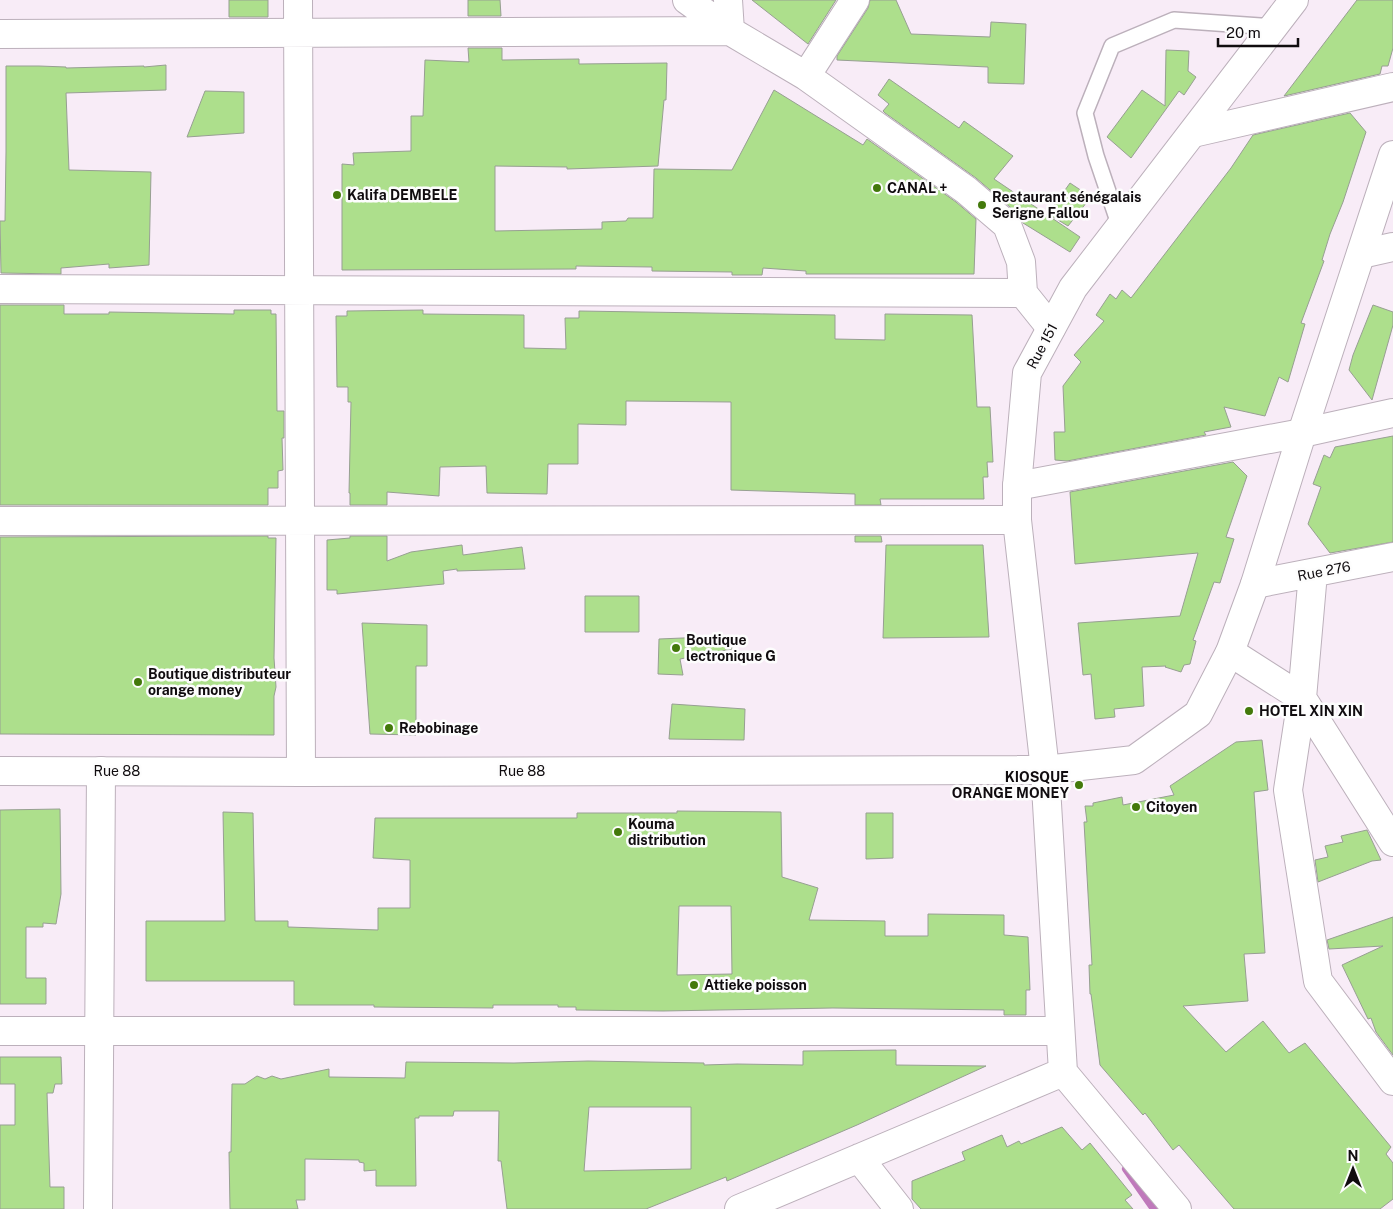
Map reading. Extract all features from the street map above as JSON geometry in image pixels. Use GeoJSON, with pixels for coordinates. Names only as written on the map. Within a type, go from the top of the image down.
{"type":"FeatureCollection","features":[{"type":"Feature","properties":{"kind":"street"},"geometry":{"type":"LineString","coordinates":[[298,0],[301,772]]}},
{"type":"Feature","properties":{"kind":"street"},"geometry":{"type":"LineString","coordinates":[[686,0],[730,31],[806,76],[966,190],[1007,225],[1021,262],[1023,293],[1051,328]]}},
{"type":"Feature","properties":{"kind":"street"},"geometry":{"type":"LineString","coordinates":[[728,0],[730,31]]}},
{"type":"Feature","properties":{"kind":"street"},"geometry":{"type":"LineString","coordinates":[[806,76],[855,0]]}},
{"type":"Feature","properties":{"kind":"street","name":"Rue 151"},"geometry":{"type":"LineString","coordinates":[[1063,1072],[1045,770],[1017,520],[1017,486],[1027,373],[1073,288],[1192,133],[1281,10]]}},
{"type":"Feature","properties":{"kind":"street"},"geometry":{"type":"LineString","coordinates":[[0,34],[730,31]]}},
{"type":"Feature","properties":{"kind":"street"},"geometry":{"type":"LineString","coordinates":[[1192,133],[1393,87]]}},
{"type":"Feature","properties":{"kind":"street","name":"Rue 88"},"geometry":{"type":"LineString","coordinates":[[0,771],[1045,770],[1134,760],[1198,714],[1230,652],[1256,584],[1302,433],[1393,155]]}},
{"type":"Feature","properties":{"kind":"street"},"geometry":{"type":"LineString","coordinates":[[1361,254],[1393,247]]}},
{"type":"Feature","properties":{"kind":"street"},"geometry":{"type":"LineString","coordinates":[[0,289],[1023,293]]}},
{"type":"Feature","properties":{"kind":"street"},"geometry":{"type":"LineString","coordinates":[[1017,486],[1302,433],[1393,413]]}},
{"type":"Feature","properties":{"kind":"street"},"geometry":{"type":"LineString","coordinates":[[0,521],[1017,520]]}},
{"type":"Feature","properties":{"kind":"street","name":"Rue 276"},"geometry":{"type":"LineString","coordinates":[[1256,584],[1393,557]]}},
{"type":"Feature","properties":{"kind":"street"},"geometry":{"type":"LineString","coordinates":[[1313,573],[1302,698],[1288,790],[1318,981],[1393,1081]]}},
{"type":"Feature","properties":{"kind":"street"},"geometry":{"type":"LineString","coordinates":[[1230,652],[1302,698],[1393,842]]}},
{"type":"Feature","properties":{"kind":"street"},"geometry":{"type":"LineString","coordinates":[[98,1209],[101,771]]}},
{"type":"Feature","properties":{"kind":"street"},"geometry":{"type":"LineString","coordinates":[[0,1031],[1060,1030]]}},
{"type":"Feature","properties":{"kind":"street"},"geometry":{"type":"LineString","coordinates":[[739,1209],[1063,1072],[1177,1209]]}},
{"type":"Feature","properties":{"kind":"street"},"geometry":{"type":"LineString","coordinates":[[859,1158],[899,1209]]}},
{"type":"Feature","properties":{"kind":"lane"},"geometry":{"type":"LineString","coordinates":[[1120,227],[1096,156],[1085,113],[1112,46],[1174,20],[1281,10]]}},
{"type":"Feature","properties":{"kind":"building"},"geometry":{"type":"Polygon","coordinates":[[[229,0],[268,0],[268,17],[229,17],[229,0]]]}},
{"type":"Feature","properties":{"kind":"building"},"geometry":{"type":"Polygon","coordinates":[[[468,0],[500,0],[501,16],[468,16],[468,0]]]}},
{"type":"Feature","properties":{"kind":"building"},"geometry":{"type":"Polygon","coordinates":[[[752,0],[836,0],[808,44],[752,0]]]}},
{"type":"Feature","properties":{"kind":"building"},"geometry":{"type":"Polygon","coordinates":[[[870,0],[896,0],[911,34],[990,37],[991,22],[1026,24],[1024,84],[988,83],[988,67],[837,60],[837,56],[868,8],[870,0]]]}},
{"type":"Feature","properties":{"kind":"building"},"geometry":{"type":"Polygon","coordinates":[[[1357,0],[1393,0],[1393,48],[1388,66],[1382,66],[1380,74],[1284,96],[1357,0]]]}},
{"type":"Feature","properties":{"kind":"building"},"geometry":{"type":"Polygon","coordinates":[[[468,48],[502,48],[502,60],[579,59],[579,64],[667,63],[666,100],[664,100],[658,166],[567,169],[567,167],[495,166],[495,231],[602,229],[602,222],[626,221],[628,218],[653,218],[654,169],[732,170],[774,90],[863,145],[867,139],[956,202],[976,219],[974,274],[806,274],[806,271],[763,268],[762,275],[732,275],[732,272],[652,271],[652,267],[576,266],[576,269],[342,270],[342,164],[354,165],[353,153],[411,151],[411,116],[423,116],[425,60],[469,62],[468,48]]]}},
{"type":"Feature","properties":{"kind":"building"},"geometry":{"type":"Polygon","coordinates":[[[1166,50],[1189,51],[1188,71],[1196,77],[1184,95],[1179,91],[1131,158],[1107,137],[1142,90],[1165,106],[1166,50]]]}},
{"type":"Feature","properties":{"kind":"building"},"geometry":{"type":"Polygon","coordinates":[[[166,65],[166,90],[66,93],[69,170],[151,172],[149,265],[109,268],[109,264],[61,268],[61,274],[1,273],[0,221],[5,221],[6,66],[66,68],[166,65]]]}},
{"type":"Feature","properties":{"kind":"building"},"geometry":{"type":"Polygon","coordinates":[[[889,79],[959,128],[964,121],[1013,156],[994,179],[1080,237],[1070,252],[1023,223],[1017,213],[976,178],[885,113],[883,111],[889,104],[878,95],[889,79]]]}},
{"type":"Feature","properties":{"kind":"building"},"geometry":{"type":"Polygon","coordinates":[[[205,91],[244,92],[244,133],[187,137],[205,91]]]}},
{"type":"Feature","properties":{"kind":"building"},"geometry":{"type":"Polygon","coordinates":[[[1350,113],[1366,132],[1343,202],[1330,234],[1322,260],[1324,261],[1301,323],[1305,324],[1288,382],[1279,377],[1265,416],[1224,407],[1231,427],[1204,432],[1206,435],[1067,461],[1055,460],[1054,432],[1065,432],[1063,386],[1081,362],[1074,355],[1104,321],[1096,315],[1110,294],[1116,299],[1122,290],[1131,298],[1231,168],[1253,135],[1350,113]]]}},
{"type":"Feature","properties":{"kind":"building"},"geometry":{"type":"Polygon","coordinates":[[[1070,183],[1091,197],[1068,226],[1048,214],[1070,183]]]}},
{"type":"Feature","properties":{"kind":"building"},"geometry":{"type":"Polygon","coordinates":[[[0,305],[64,305],[64,314],[109,314],[109,312],[234,314],[234,310],[271,310],[271,314],[276,314],[277,411],[284,411],[284,438],[282,438],[283,470],[278,471],[278,488],[268,488],[268,505],[0,505],[0,305]]]}},
{"type":"Feature","properties":{"kind":"building"},"geometry":{"type":"Polygon","coordinates":[[[1373,305],[1393,312],[1393,325],[1372,400],[1349,370],[1373,305]]]}},
{"type":"Feature","properties":{"kind":"building"},"geometry":{"type":"Polygon","coordinates":[[[423,310],[423,314],[524,315],[524,348],[566,349],[565,318],[579,318],[579,311],[835,315],[835,339],[885,340],[885,314],[972,315],[977,407],[990,407],[993,462],[987,462],[988,477],[983,477],[984,499],[880,499],[881,505],[855,505],[855,494],[731,490],[731,402],[626,401],[626,425],[578,424],[578,464],[548,464],[547,494],[487,493],[486,466],[440,467],[439,496],[387,492],[387,505],[350,505],[351,402],[348,402],[348,387],[337,387],[336,316],[347,316],[347,311],[423,310]]]}},
{"type":"Feature","properties":{"kind":"building"},"geometry":{"type":"Polygon","coordinates":[[[1393,436],[1393,542],[1330,553],[1308,524],[1321,487],[1313,484],[1324,455],[1330,458],[1335,447],[1393,436]]]}},
{"type":"Feature","properties":{"kind":"building"},"geometry":{"type":"Polygon","coordinates":[[[1233,462],[1247,476],[1226,537],[1234,539],[1220,583],[1214,582],[1193,640],[1196,641],[1190,664],[1184,665],[1181,672],[1166,666],[1142,667],[1144,706],[1114,709],[1115,717],[1095,719],[1091,674],[1083,675],[1078,623],[1180,616],[1198,553],[1075,564],[1070,492],[1233,462]]]}},
{"type":"Feature","properties":{"kind":"building"},"geometry":{"type":"Polygon","coordinates":[[[268,536],[268,538],[276,538],[274,658],[276,687],[274,696],[274,735],[0,734],[0,537],[268,536]]]}},
{"type":"Feature","properties":{"kind":"building"},"geometry":{"type":"Polygon","coordinates":[[[350,536],[387,536],[387,561],[411,552],[462,545],[463,555],[522,547],[525,569],[457,571],[457,569],[443,571],[444,584],[337,594],[337,590],[327,590],[327,540],[350,538],[350,536]]]}},
{"type":"Feature","properties":{"kind":"building"},"geometry":{"type":"Polygon","coordinates":[[[855,536],[881,536],[882,542],[855,542],[855,536]]]}},
{"type":"Feature","properties":{"kind":"building"},"geometry":{"type":"Polygon","coordinates":[[[886,545],[983,545],[989,637],[883,638],[886,545]]]}},
{"type":"Feature","properties":{"kind":"building"},"geometry":{"type":"Polygon","coordinates":[[[585,596],[639,596],[639,632],[585,632],[585,596]]]}},
{"type":"Feature","properties":{"kind":"building"},"geometry":{"type":"Polygon","coordinates":[[[362,623],[427,625],[427,666],[416,666],[416,735],[370,734],[362,623]]]}},
{"type":"Feature","properties":{"kind":"building","name":"Boutique lectronique G"},"geometry":{"type":"Polygon","coordinates":[[[730,636],[732,649],[680,659],[683,675],[658,674],[659,639],[730,636]]]}},
{"type":"Feature","properties":{"kind":"building"},"geometry":{"type":"Polygon","coordinates":[[[672,704],[745,709],[744,740],[669,739],[672,704]]]}},
{"type":"Feature","properties":{"kind":"building"},"geometry":{"type":"Polygon","coordinates":[[[1262,740],[1268,790],[1254,792],[1265,953],[1244,954],[1248,1001],[1183,1006],[1226,1052],[1263,1021],[1289,1053],[1305,1043],[1391,1147],[1386,1154],[1393,1163],[1393,1199],[1380,1209],[1234,1209],[1179,1145],[1173,1150],[1145,1113],[1143,1115],[1100,1065],[1090,994],[1089,965],[1092,965],[1084,822],[1087,822],[1085,806],[1093,806],[1093,803],[1122,797],[1123,805],[1174,795],[1170,786],[1236,742],[1262,740]]]}},
{"type":"Feature","properties":{"kind":"building"},"geometry":{"type":"Polygon","coordinates":[[[60,809],[61,894],[56,924],[43,923],[43,927],[26,927],[26,978],[46,978],[46,1004],[0,1004],[0,810],[60,809]]]}},
{"type":"Feature","properties":{"kind":"building"},"geometry":{"type":"Polygon","coordinates":[[[677,811],[781,812],[782,877],[818,888],[809,920],[885,921],[885,936],[928,936],[928,914],[1004,915],[1004,935],[1028,937],[1030,990],[1026,990],[1026,1015],[1004,1015],[1004,1010],[833,1008],[663,1011],[576,1010],[576,1007],[558,1007],[558,1005],[493,1005],[493,1008],[294,1005],[294,981],[146,981],[146,921],[225,921],[223,812],[253,813],[255,921],[288,921],[288,927],[378,930],[378,908],[410,908],[410,860],[373,858],[375,818],[577,818],[577,813],[677,813],[677,811]],[[679,906],[677,975],[732,974],[731,906],[679,906]]]}},
{"type":"Feature","properties":{"kind":"building"},"geometry":{"type":"Polygon","coordinates":[[[866,813],[893,813],[893,858],[866,859],[866,813]]]}},
{"type":"Feature","properties":{"kind":"building"},"geometry":{"type":"Polygon","coordinates":[[[1367,830],[1381,860],[1372,861],[1318,882],[1315,860],[1328,857],[1325,846],[1343,842],[1341,836],[1367,830]]]}},
{"type":"Feature","properties":{"kind":"building"},"geometry":{"type":"Polygon","coordinates":[[[1393,917],[1393,1055],[1376,1032],[1371,1018],[1368,1019],[1342,965],[1383,946],[1329,949],[1327,940],[1393,917]]]}},
{"type":"Feature","properties":{"kind":"building"},"geometry":{"type":"Polygon","coordinates":[[[896,1050],[896,1065],[986,1066],[857,1125],[727,1181],[726,1177],[646,1209],[507,1209],[501,1161],[498,1161],[499,1111],[454,1111],[453,1116],[419,1116],[419,1118],[415,1118],[416,1186],[376,1186],[376,1170],[364,1171],[364,1163],[359,1162],[359,1160],[305,1159],[305,1200],[296,1200],[298,1209],[230,1209],[229,1152],[231,1152],[232,1084],[245,1084],[257,1076],[265,1079],[272,1076],[281,1079],[329,1069],[329,1077],[405,1078],[406,1062],[514,1063],[588,1061],[704,1063],[704,1065],[803,1065],[803,1051],[896,1050]],[[589,1107],[584,1171],[691,1169],[691,1107],[589,1107]]]}},
{"type":"Feature","properties":{"kind":"building"},"geometry":{"type":"Polygon","coordinates":[[[0,1057],[61,1057],[62,1084],[55,1084],[53,1093],[47,1093],[50,1187],[64,1187],[64,1209],[0,1209],[0,1125],[15,1125],[15,1084],[0,1084],[0,1057]]]}},
{"type":"Feature","properties":{"kind":"building"},"geometry":{"type":"Polygon","coordinates":[[[1062,1127],[1082,1150],[1090,1143],[1132,1195],[1125,1200],[1133,1209],[921,1209],[912,1199],[912,1181],[965,1160],[962,1152],[1002,1135],[1007,1147],[1019,1141],[1021,1144],[1062,1127]]]}},
{"type":"Feature","properties":{"kind":"waterway"},"geometry":{"type":"LineString","coordinates":[[1126,1169],[1154,1209]]}},
{"type":"Feature","properties":{"kind":"place","name":"CANAL +"},"geometry":{"type":"Point","coordinates":[877,188]}},
{"type":"Feature","properties":{"kind":"place","name":"Kalifa DEMBELE"},"geometry":{"type":"Point","coordinates":[337,195]}},
{"type":"Feature","properties":{"kind":"place","name":"Restaurant sénégalais Serigne Fallou"},"geometry":{"type":"Point","coordinates":[982,205]}},
{"type":"Feature","properties":{"kind":"place","name":"Boutique lectronique G"},"geometry":{"type":"Point","coordinates":[676,648]}},
{"type":"Feature","properties":{"kind":"place","name":"Boutique distributeur orange money"},"geometry":{"type":"Point","coordinates":[138,682]}},
{"type":"Feature","properties":{"kind":"place","name":"HOTEL XIN XIN"},"geometry":{"type":"Point","coordinates":[1249,711]}},
{"type":"Feature","properties":{"kind":"place","name":"Rebobinage"},"geometry":{"type":"Point","coordinates":[389,728]}},
{"type":"Feature","properties":{"kind":"place","name":"KIOSQUE ORANGE MONEY"},"geometry":{"type":"Point","coordinates":[1079,785]}},
{"type":"Feature","properties":{"kind":"place","name":"Citoyen"},"geometry":{"type":"Point","coordinates":[1136,807]}},
{"type":"Feature","properties":{"kind":"place","name":"Kouma distribution"},"geometry":{"type":"Point","coordinates":[618,832]}},
{"type":"Feature","properties":{"kind":"place","name":"Attieke poisson"},"geometry":{"type":"Point","coordinates":[694,985]}}]}
